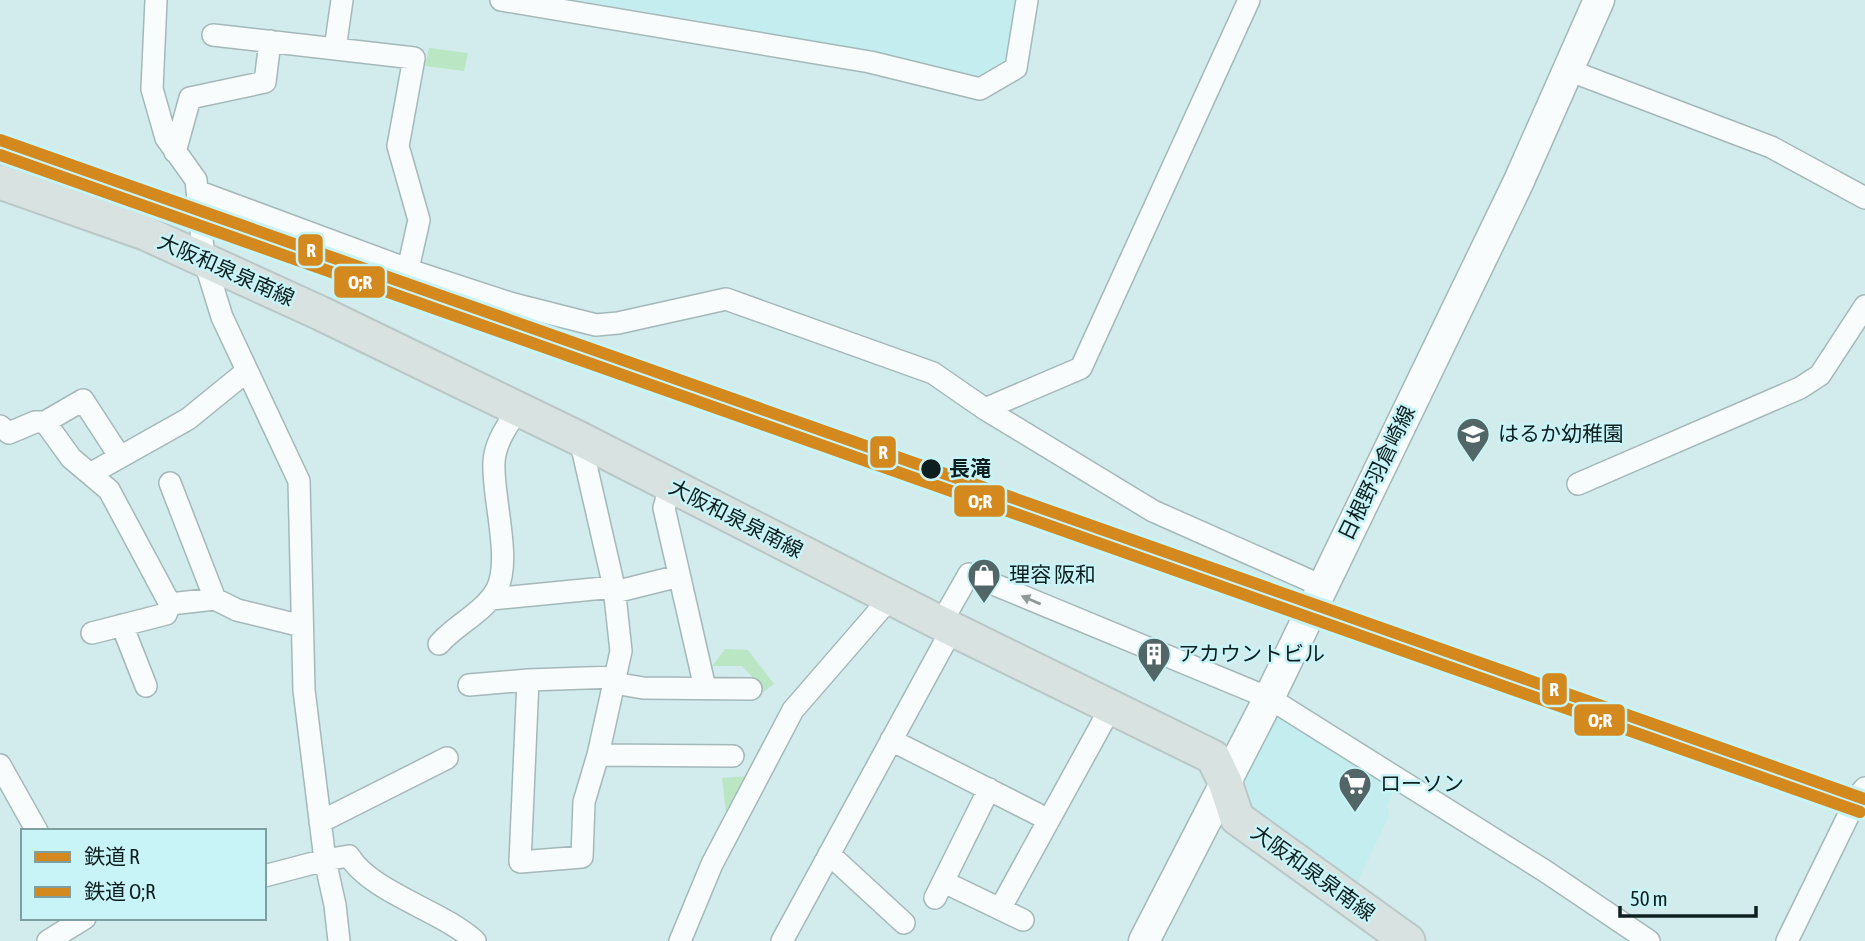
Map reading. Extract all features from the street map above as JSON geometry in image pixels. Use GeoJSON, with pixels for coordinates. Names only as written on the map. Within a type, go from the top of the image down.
{"type":"FeatureCollection","features":[{"type":"Feature","properties":{"kind":"main road","name":"日根野羽倉崎線"},"geometry":{"type":"LineString","coordinates":[[1144,941],[1269,698],[1518,183],[1599,0]]}},
{"type":"Feature","properties":{"kind":"main road","name":"大阪和泉泉南線"},"geometry":{"type":"LineString","coordinates":[[0,182],[145,233],[204,259],[580,439],[946,626],[1213,757],[1237,818],[1408,941]]}},
{"type":"Feature","properties":{"kind":"street"},"geometry":{"type":"LineString","coordinates":[[156,0],[152,89],[166,138],[196,180],[204,259],[222,317],[299,481],[304,690],[324,860],[335,905],[339,941]]}},
{"type":"Feature","properties":{"kind":"street"},"geometry":{"type":"LineString","coordinates":[[335,49],[342,0]]}},
{"type":"Feature","properties":{"kind":"street"},"geometry":{"type":"LineString","coordinates":[[501,0],[870,62],[980,89],[1017,68],[1027,0]]}},
{"type":"Feature","properties":{"kind":"street"},"geometry":{"type":"LineString","coordinates":[[985,409],[1081,368],[1249,0]]}},
{"type":"Feature","properties":{"kind":"street"},"geometry":{"type":"LineString","coordinates":[[213,35],[414,58],[398,146],[419,220],[408,269]]}},
{"type":"Feature","properties":{"kind":"street"},"geometry":{"type":"LineString","coordinates":[[175,152],[191,98],[265,82],[270,41]]}},
{"type":"Feature","properties":{"kind":"street"},"geometry":{"type":"LineString","coordinates":[[1568,70],[1772,147],[1865,198]]}},
{"type":"Feature","properties":{"kind":"street"},"geometry":{"type":"LineString","coordinates":[[197,191],[408,269],[513,304],[596,325],[618,323],[726,299],[933,373],[985,409],[1153,511],[1322,586]]}},
{"type":"Feature","properties":{"kind":"street"},"geometry":{"type":"LineString","coordinates":[[1578,484],[1820,375],[1865,306]]}},
{"type":"Feature","properties":{"kind":"street"},"geometry":{"type":"LineString","coordinates":[[90,474],[188,419],[247,371]]}},
{"type":"Feature","properties":{"kind":"street"},"geometry":{"type":"LineString","coordinates":[[0,426],[9,433],[34,422],[45,422],[83,400],[120,457]]}},
{"type":"Feature","properties":{"kind":"street"},"geometry":{"type":"LineString","coordinates":[[439,644],[451,630],[491,599],[498,587],[502,567],[494,461],[498,442],[518,409]]}},
{"type":"Feature","properties":{"kind":"street"},"geometry":{"type":"LineString","coordinates":[[45,422],[71,458],[109,489],[170,604],[166,614],[92,633]]}},
{"type":"Feature","properties":{"kind":"street"},"geometry":{"type":"LineString","coordinates":[[528,680],[520,862],[582,857],[584,802],[598,755],[621,651],[615,590],[580,439]]}},
{"type":"Feature","properties":{"kind":"street"},"geometry":{"type":"LineString","coordinates":[[170,483],[215,599]]}},
{"type":"Feature","properties":{"kind":"street"},"geometry":{"type":"LineString","coordinates":[[670,486],[664,508],[705,688]]}},
{"type":"Feature","properties":{"kind":"street"},"geometry":{"type":"LineString","coordinates":[[782,941],[891,740],[969,574],[1269,698],[1545,871],[1648,941]]}},
{"type":"Feature","properties":{"kind":"street"},"geometry":{"type":"LineString","coordinates":[[491,599],[615,590],[679,576]]}},
{"type":"Feature","properties":{"kind":"street"},"geometry":{"type":"LineString","coordinates":[[680,941],[712,864],[793,710],[891,597]]}},
{"type":"Feature","properties":{"kind":"street"},"geometry":{"type":"LineString","coordinates":[[170,604],[215,599],[237,610],[302,626]]}},
{"type":"Feature","properties":{"kind":"street"},"geometry":{"type":"LineString","coordinates":[[122,625],[146,686]]}},
{"type":"Feature","properties":{"kind":"street"},"geometry":{"type":"LineString","coordinates":[[470,685],[528,680],[614,680],[643,688],[751,689]]}},
{"type":"Feature","properties":{"kind":"street"},"geometry":{"type":"LineString","coordinates":[[1000,909],[1111,706]]}},
{"type":"Feature","properties":{"kind":"street"},"geometry":{"type":"LineString","coordinates":[[891,740],[1049,820]]}},
{"type":"Feature","properties":{"kind":"street"},"geometry":{"type":"LineString","coordinates":[[598,755],[733,756]]}},
{"type":"Feature","properties":{"kind":"street"},"geometry":{"type":"LineString","coordinates":[[320,822],[447,758]]}},
{"type":"Feature","properties":{"kind":"street"},"geometry":{"type":"LineString","coordinates":[[0,765],[36,829]]}},
{"type":"Feature","properties":{"kind":"street"},"geometry":{"type":"LineString","coordinates":[[1787,941],[1858,796],[1865,788]]}},
{"type":"Feature","properties":{"kind":"street"},"geometry":{"type":"LineString","coordinates":[[989,789],[940,890],[1000,909],[1023,920]]}},
{"type":"Feature","properties":{"kind":"street"},"geometry":{"type":"LineString","coordinates":[[829,854],[904,923]]}},
{"type":"Feature","properties":{"kind":"street"},"geometry":{"type":"LineString","coordinates":[[266,875],[349,856],[358,870],[418,906],[450,921],[475,941]]}},
{"type":"Feature","properties":{"kind":"street"},"geometry":{"type":"LineString","coordinates":[[48,941],[82,920]]}},
{"type":"Feature","properties":{"kind":"shaded area"},"geometry":{"type":"Polygon","coordinates":[[[576,0],[1017,0],[1008,62],[977,80],[720,24],[576,0]]]}},
{"type":"Feature","properties":{"kind":"shaded area"},"geometry":{"type":"Polygon","coordinates":[[[1279,714],[1395,788],[1387,806],[1389,816],[1356,885],[1252,809],[1244,774],[1279,714]]]}},
{"type":"Feature","properties":{"kind":"green space"},"geometry":{"type":"Polygon","coordinates":[[[429,48],[468,53],[464,71],[425,66],[429,48]]]}},
{"type":"Feature","properties":{"kind":"green space"},"geometry":{"type":"Polygon","coordinates":[[[725,649],[748,650],[774,684],[758,696],[759,684],[742,666],[712,666],[725,649]]]}},
{"type":"Feature","properties":{"kind":"green space"},"geometry":{"type":"Polygon","coordinates":[[[750,776],[727,821],[722,778],[750,776]]]}},
{"type":"Feature","properties":{"kind":"rail line","name":"R"},"geometry":{"type":"LineString","coordinates":[[0,140],[1865,799]]}},
{"type":"Feature","properties":{"kind":"rail line","name":"O;R"},"geometry":{"type":"LineString","coordinates":[[0,155],[1860,812]]}},
{"type":"Feature","properties":{"kind":"place","name":"はるか幼稚園"},"geometry":{"type":"Point","coordinates":[1473,464]}},
{"type":"Feature","properties":{"kind":"place","name":"長滝"},"geometry":{"type":"Point","coordinates":[931,469]}},
{"type":"Feature","properties":{"kind":"place","name":"理容 阪和"},"geometry":{"type":"Point","coordinates":[984,605]}},
{"type":"Feature","properties":{"kind":"place","name":"アカウントビル"},"geometry":{"type":"Point","coordinates":[1154,684]}},
{"type":"Feature","properties":{"kind":"place","name":"ローソン"},"geometry":{"type":"Point","coordinates":[1355,814]}}]}
